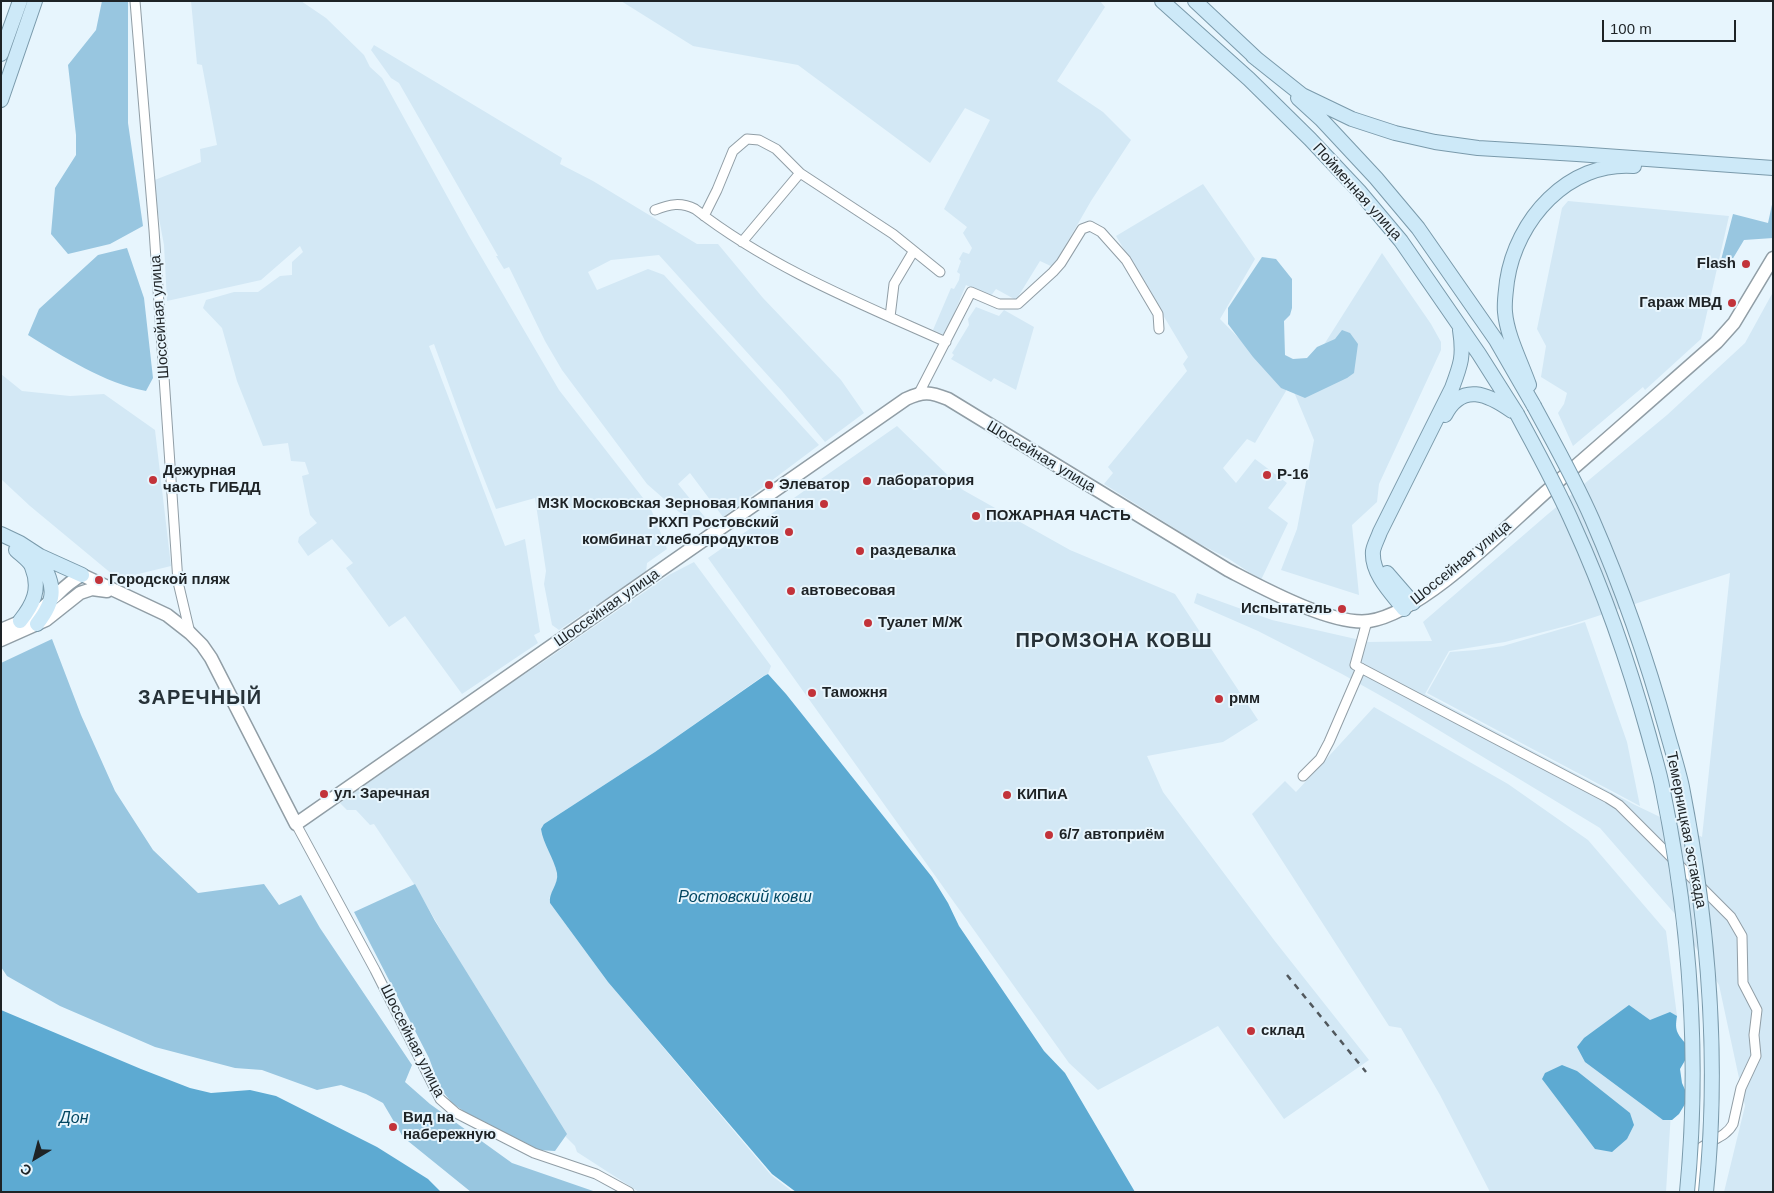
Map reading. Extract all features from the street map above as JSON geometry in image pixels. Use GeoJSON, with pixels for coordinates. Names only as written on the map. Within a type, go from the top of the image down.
{"type":"FeatureCollection","features":[{"type":"Feature","properties":{"kind":"main road"},"geometry":{"type":"LineString","coordinates":[[1,54],[20,1]]}},
{"type":"Feature","properties":{"kind":"main road"},"geometry":{"type":"LineString","coordinates":[[1,100],[36,1]]}},
{"type":"Feature","properties":{"kind":"main road","name":"Пойменная улица"},"geometry":{"type":"LineString","coordinates":[[1162,1],[1249,79],[1359,191],[1401,241],[1479,354],[1517,414]]}},
{"type":"Feature","properties":{"kind":"main road","name":"Пойменная улица"},"geometry":{"type":"LineString","coordinates":[[1196,1],[1321,119],[1376,178],[1418,228],[1496,340],[1533,404]]}},
{"type":"Feature","properties":{"kind":"main road"},"geometry":{"type":"LineString","coordinates":[[1253,56],[1302,95],[1352,119],[1435,142],[1478,148],[1773,168]]}},
{"type":"Feature","properties":{"kind":"main road"},"geometry":{"type":"LineString","coordinates":[[1533,404],[1533,395],[1509,331],[1505,311],[1506,288],[1516,247],[1541,206],[1560,188],[1596,171],[1622,165],[1773,178]]}},
{"type":"Feature","properties":{"kind":"main road","name":"Шоссейная улица"},"geometry":{"type":"LineString","coordinates":[[82,575],[167,615],[202,645],[211,658],[296,824],[900,403],[919,394],[931,393],[948,400],[1228,570],[1273,593],[1311,609],[1342,619],[1367,622],[1387,616],[1408,606],[1454,573],[1717,342],[1734,323],[1773,258]]}},
{"type":"Feature","properties":{"kind":"main road"},"geometry":{"type":"LineString","coordinates":[[1408,606],[1386,586],[1376,569],[1373,551],[1380,532],[1452,388],[1460,368],[1463,350],[1460,327]]}},
{"type":"Feature","properties":{"kind":"main road"},"geometry":{"type":"LineString","coordinates":[[1408,606],[1383,566],[1382,550],[1388,532],[1450,406],[1458,398],[1468,394],[1482,395],[1496,400],[1517,414]]}},
{"type":"Feature","properties":{"kind":"main road","name":"Темерницкая эстакада"},"geometry":{"type":"LineString","coordinates":[[1533,404],[1591,518],[1623,596],[1656,692],[1681,786],[1704,929],[1710,989],[1710,1116],[1706,1192]]}},
{"type":"Feature","properties":{"kind":"main road","name":"Темерницкая эстакада"},"geometry":{"type":"LineString","coordinates":[[1517,414],[1574,525],[1603,595],[1621,642],[1642,709],[1663,790],[1683,910],[1691,990],[1692,1114],[1687,1192]]}},
{"type":"Feature","properties":{"kind":"main road"},"geometry":{"type":"LineString","coordinates":[[1,534],[40,556],[82,575]]}},
{"type":"Feature","properties":{"kind":"main road"},"geometry":{"type":"LineString","coordinates":[[1,543],[16,550],[40,556]]}},
{"type":"Feature","properties":{"kind":"main road"},"geometry":{"type":"LineString","coordinates":[[16,550],[32,566],[37,584],[36,596],[31,607],[20,621]]}},
{"type":"Feature","properties":{"kind":"main road"},"geometry":{"type":"LineString","coordinates":[[37,624],[52,600],[48,575],[40,556]]}},
{"type":"Feature","properties":{"kind":"main road"},"geometry":{"type":"LineString","coordinates":[[1,630],[34,615],[71,581],[82,575]]}},
{"type":"Feature","properties":{"kind":"main road"},"geometry":{"type":"LineString","coordinates":[[1,640],[51,616],[80,592],[92,589],[117,592]]}},
{"type":"Feature","properties":{"kind":"street","name":"Шоссейная улица"},"geometry":{"type":"LineString","coordinates":[[134,1],[154,230],[178,582],[190,633]]}},
{"type":"Feature","properties":{"kind":"street"},"geometry":{"type":"LineString","coordinates":[[704,216],[733,151],[747,139],[759,140],[776,149],[800,173],[893,234],[940,272]]}},
{"type":"Feature","properties":{"kind":"street"},"geometry":{"type":"LineString","coordinates":[[742,242],[800,173]]}},
{"type":"Feature","properties":{"kind":"street"},"geometry":{"type":"LineString","coordinates":[[656,210],[675,204],[688,206],[783,267],[946,342]]}},
{"type":"Feature","properties":{"kind":"street"},"geometry":{"type":"LineString","coordinates":[[919,394],[971,292],[999,304],[1018,304],[1053,272],[1061,263],[1082,229],[1090,226],[1101,232],[1126,260],[1158,314],[1159,329]]}},
{"type":"Feature","properties":{"kind":"street"},"geometry":{"type":"LineString","coordinates":[[890,316],[894,284],[913,252]]}},
{"type":"Feature","properties":{"kind":"street"},"geometry":{"type":"LineString","coordinates":[[1303,776],[1320,759],[1329,742],[1358,667],[1367,622]]}},
{"type":"Feature","properties":{"kind":"street"},"geometry":{"type":"LineString","coordinates":[[1358,667],[1619,805],[1731,917],[1742,936],[1743,983],[1757,1010],[1754,1035],[1756,1056],[1741,1088],[1733,1124],[1723,1136],[1702,1147],[1697,1192]]}},
{"type":"Feature","properties":{"kind":"street","name":"Шоссейная улица"},"geometry":{"type":"LineString","coordinates":[[296,824],[375,970],[440,1099],[456,1113],[534,1153],[596,1174],[629,1192]]}},
{"type":"Feature","properties":{"kind":"shaded area"},"geometry":{"type":"Polygon","coordinates":[[[102,1],[128,1],[128,123],[143,226],[110,244],[68,254],[51,234],[55,188],[76,155],[76,135],[68,65],[96,30],[102,1]]]}},
{"type":"Feature","properties":{"kind":"shaded area"},"geometry":{"type":"Polygon","coordinates":[[[191,1],[301,1],[326,18],[364,55],[370,67],[382,78],[469,236],[559,390],[650,507],[667,549],[647,563],[646,572],[559,630],[552,625],[544,584],[546,571],[535,498],[496,509],[434,344],[429,346],[505,546],[525,539],[540,632],[534,635],[538,643],[462,694],[405,616],[389,627],[346,568],[353,563],[332,539],[308,556],[298,542],[299,537],[317,523],[310,515],[302,476],[309,474],[305,462],[291,461],[288,443],[263,446],[237,381],[222,328],[203,308],[206,300],[234,292],[258,292],[280,276],[292,275],[292,262],[303,252],[300,246],[261,280],[167,301],[164,245],[152,181],[201,162],[200,149],[217,145],[202,65],[197,64],[191,1]]]}},
{"type":"Feature","properties":{"kind":"shaded area"},"geometry":{"type":"Polygon","coordinates":[[[621,1],[1100,1],[1105,7],[1057,81],[1103,112],[1131,140],[1091,201],[1053,267],[1040,261],[1016,300],[996,289],[990,297],[966,285],[945,335],[933,330],[951,288],[954,289],[959,280],[960,274],[957,272],[961,261],[959,259],[963,252],[969,254],[972,248],[963,233],[967,227],[944,209],[990,120],[965,108],[930,163],[798,65],[693,46],[621,1]]]}},
{"type":"Feature","properties":{"kind":"shaded area"},"geometry":{"type":"Polygon","coordinates":[[[374,45],[562,158],[560,164],[593,181],[697,244],[718,244],[763,298],[841,380],[864,413],[825,442],[782,391],[659,255],[611,260],[588,272],[597,290],[648,269],[664,275],[819,445],[723,517],[690,473],[678,484],[708,521],[703,526],[679,512],[647,484],[562,370],[545,341],[509,267],[504,269],[496,256],[498,256],[399,83],[391,78],[371,50],[374,45]]]}},
{"type":"Feature","properties":{"kind":"shaded area"},"geometry":{"type":"Polygon","coordinates":[[[1203,184],[1255,259],[1220,319],[1286,386],[1286,391],[1255,443],[1247,439],[1223,468],[1236,483],[1255,459],[1287,483],[1268,508],[1288,523],[1261,580],[1104,484],[1113,473],[1108,467],[1187,371],[1183,364],[1188,357],[1116,236],[1203,184]]]}},
{"type":"Feature","properties":{"kind":"shaded area"},"geometry":{"type":"Polygon","coordinates":[[[1773,200],[1773,238],[1744,240],[1726,270],[1721,260],[1733,214],[1768,223],[1773,200]]]}},
{"type":"Feature","properties":{"kind":"shaded area"},"geometry":{"type":"Polygon","coordinates":[[[1568,201],[1729,216],[1701,339],[1645,390],[1643,387],[1573,446],[1558,413],[1564,404],[1567,393],[1541,377],[1546,346],[1537,329],[1562,208],[1568,201]]]}},
{"type":"Feature","properties":{"kind":"shaded area"},"geometry":{"type":"Polygon","coordinates":[[[127,248],[144,298],[153,378],[146,391],[100,376],[28,335],[39,309],[98,255],[127,248]]]}},
{"type":"Feature","properties":{"kind":"shaded area"},"geometry":{"type":"Polygon","coordinates":[[[1382,253],[1431,324],[1441,342],[1441,350],[1379,484],[1377,502],[1352,525],[1359,595],[1281,570],[1297,529],[1314,440],[1294,392],[1382,253]]]}},
{"type":"Feature","properties":{"kind":"shaded area"},"geometry":{"type":"Polygon","coordinates":[[[1262,257],[1276,259],[1292,279],[1292,308],[1290,315],[1284,321],[1285,355],[1293,359],[1307,358],[1317,347],[1335,339],[1342,330],[1350,333],[1358,344],[1354,373],[1305,398],[1281,388],[1253,357],[1228,324],[1228,308],[1262,257]]]}},
{"type":"Feature","properties":{"kind":"shaded area"},"geometry":{"type":"Polygon","coordinates":[[[1773,292],[1773,1192],[1724,1192],[1745,1106],[1719,985],[1675,914],[1600,828],[1399,706],[1342,674],[1258,631],[1194,603],[1197,593],[1272,620],[1369,642],[1432,641],[1423,622],[1667,415],[1745,343],[1773,292]],[[1730,573],[1570,625],[1505,642],[1449,651],[1425,694],[1635,805],[1702,837],[1730,573]]]}},
{"type":"Feature","properties":{"kind":"shaded area"},"geometry":{"type":"Polygon","coordinates":[[[976,307],[999,316],[1004,310],[1034,327],[1016,390],[994,378],[991,382],[951,359],[954,355],[952,353],[969,325],[968,319],[976,307]]]}},
{"type":"Feature","properties":{"kind":"shaded area"},"geometry":{"type":"Polygon","coordinates":[[[1,374],[22,391],[70,396],[104,394],[155,430],[171,566],[118,579],[30,506],[1,479],[1,374]]]}},
{"type":"Feature","properties":{"kind":"shaded area","name":"РКХП Ростовский комбинат хлебопродуктов"},"geometry":{"type":"Polygon","coordinates":[[[897,426],[963,490],[1070,550],[1175,594],[1258,720],[1223,742],[1147,756],[1163,792],[1274,940],[1369,1060],[1284,1119],[1218,1026],[1098,1090],[1069,1063],[708,558],[897,426]]]}},
{"type":"Feature","properties":{"kind":"shaded area"},"geometry":{"type":"Polygon","coordinates":[[[694,562],[771,666],[768,674],[655,752],[544,824],[558,876],[549,899],[550,903],[608,982],[771,1175],[793,1192],[639,1192],[577,1152],[575,1146],[558,1129],[414,884],[374,824],[370,825],[356,810],[347,810],[340,803],[480,703],[669,575],[694,562]]]}},
{"type":"Feature","properties":{"kind":"shaded area"},"geometry":{"type":"Polygon","coordinates":[[[1585,622],[1627,742],[1640,806],[1427,693],[1450,652],[1503,646],[1585,622]]]}},
{"type":"Feature","properties":{"kind":"shaded area"},"geometry":{"type":"Polygon","coordinates":[[[52,639],[81,715],[115,791],[153,850],[198,893],[264,884],[279,905],[301,895],[320,928],[412,1065],[405,1082],[430,1104],[512,1163],[596,1192],[471,1192],[403,1137],[383,1103],[366,1094],[341,1085],[317,1090],[262,1070],[235,1068],[155,1047],[60,1006],[7,976],[1,967],[1,663],[52,639]]]}},
{"type":"Feature","properties":{"kind":"shaded area"},"geometry":{"type":"Polygon","coordinates":[[[1374,707],[1508,784],[1588,840],[1666,931],[1677,1016],[1666,1192],[1490,1192],[1440,1095],[1401,1028],[1389,1026],[1252,814],[1285,781],[1296,792],[1374,707]]]}},
{"type":"Feature","properties":{"kind":"shaded area"},"geometry":{"type":"Polygon","coordinates":[[[415,884],[435,921],[567,1134],[555,1151],[537,1150],[475,1119],[452,1103],[440,1088],[429,1058],[354,912],[415,884]]]}},
{"type":"Feature","properties":{"kind":"water","name":"Ростовский ковш"},"geometry":{"type":"Polygon","coordinates":[[[768,674],[932,877],[959,926],[1044,1051],[1065,1073],[1135,1192],[796,1192],[772,1174],[608,982],[550,903],[557,873],[542,835],[541,829],[544,824],[655,752],[768,674]]]}},
{"type":"Feature","properties":{"kind":"water"},"geometry":{"type":"Polygon","coordinates":[[[1629,1005],[1650,1020],[1670,1012],[1677,1016],[1676,1025],[1678,1032],[1688,1046],[1687,1057],[1680,1069],[1682,1083],[1686,1092],[1685,1104],[1679,1114],[1672,1120],[1663,1120],[1585,1062],[1577,1047],[1584,1038],[1629,1005]]]}},
{"type":"Feature","properties":{"kind":"water","name":"Дон"},"geometry":{"type":"Polygon","coordinates":[[[1,1010],[190,1088],[211,1093],[250,1090],[276,1096],[377,1147],[428,1179],[441,1192],[1,1192],[1,1010]]]}},
{"type":"Feature","properties":{"kind":"water"},"geometry":{"type":"Polygon","coordinates":[[[1562,1065],[1577,1071],[1630,1113],[1634,1125],[1627,1139],[1612,1152],[1595,1149],[1542,1079],[1545,1073],[1562,1065]]]}},
{"type":"Feature","properties":{"kind":"railway"},"geometry":{"type":"LineString","coordinates":[[1287,975],[1366,1072]]}},
{"type":"Feature","properties":{"kind":"place","name":"Flash"},"geometry":{"type":"Point","coordinates":[1746,264]}},
{"type":"Feature","properties":{"kind":"place","name":"Гараж МВД"},"geometry":{"type":"Point","coordinates":[1732,303]}},
{"type":"Feature","properties":{"kind":"place","name":"Р-16"},"geometry":{"type":"Point","coordinates":[1267,475]}},
{"type":"Feature","properties":{"kind":"place","name":"Дежурная часть ГИБДД"},"geometry":{"type":"Point","coordinates":[153,480]}},
{"type":"Feature","properties":{"kind":"place","name":"лаборатория"},"geometry":{"type":"Point","coordinates":[867,481]}},
{"type":"Feature","properties":{"kind":"place","name":"Элеватор"},"geometry":{"type":"Point","coordinates":[769,485]}},
{"type":"Feature","properties":{"kind":"place","name":"МЗК Московская Зерновая Компания"},"geometry":{"type":"Point","coordinates":[824,504]}},
{"type":"Feature","properties":{"kind":"place","name":"ПОЖАРНАЯ ЧАСТЬ"},"geometry":{"type":"Point","coordinates":[976,516]}},
{"type":"Feature","properties":{"kind":"place","name":"РКХП Ростовский комбинат хлебопродуктов"},"geometry":{"type":"Point","coordinates":[789,532]}},
{"type":"Feature","properties":{"kind":"place","name":"раздевалка"},"geometry":{"type":"Point","coordinates":[860,551]}},
{"type":"Feature","properties":{"kind":"place","name":"Городской пляж"},"geometry":{"type":"Point","coordinates":[99,580]}},
{"type":"Feature","properties":{"kind":"place","name":"автовесовая"},"geometry":{"type":"Point","coordinates":[791,591]}},
{"type":"Feature","properties":{"kind":"place","name":"Испытатель"},"geometry":{"type":"Point","coordinates":[1342,609]}},
{"type":"Feature","properties":{"kind":"place","name":"Туалет М/Ж"},"geometry":{"type":"Point","coordinates":[868,623]}},
{"type":"Feature","properties":{"kind":"place","name":"Таможня"},"geometry":{"type":"Point","coordinates":[812,693]}},
{"type":"Feature","properties":{"kind":"place","name":"рмм"},"geometry":{"type":"Point","coordinates":[1219,699]}},
{"type":"Feature","properties":{"kind":"place","name":"ул. Заречная"},"geometry":{"type":"Point","coordinates":[324,794]}},
{"type":"Feature","properties":{"kind":"place","name":"КИПиА"},"geometry":{"type":"Point","coordinates":[1007,795]}},
{"type":"Feature","properties":{"kind":"place","name":"6/7 автоприём"},"geometry":{"type":"Point","coordinates":[1049,835]}},
{"type":"Feature","properties":{"kind":"place","name":"склад"},"geometry":{"type":"Point","coordinates":[1251,1031]}},
{"type":"Feature","properties":{"kind":"place","name":"Вид на набережную"},"geometry":{"type":"Point","coordinates":[393,1127]}},
{"type":"Feature","properties":{"kind":"district","name":"ПРОМЗОНА КОВШ"},"geometry":{"type":"Point","coordinates":[1114,641]}},
{"type":"Feature","properties":{"kind":"district","name":"ЗАРЕЧНЫЙ"},"geometry":{"type":"Point","coordinates":[200,698]}}]}
